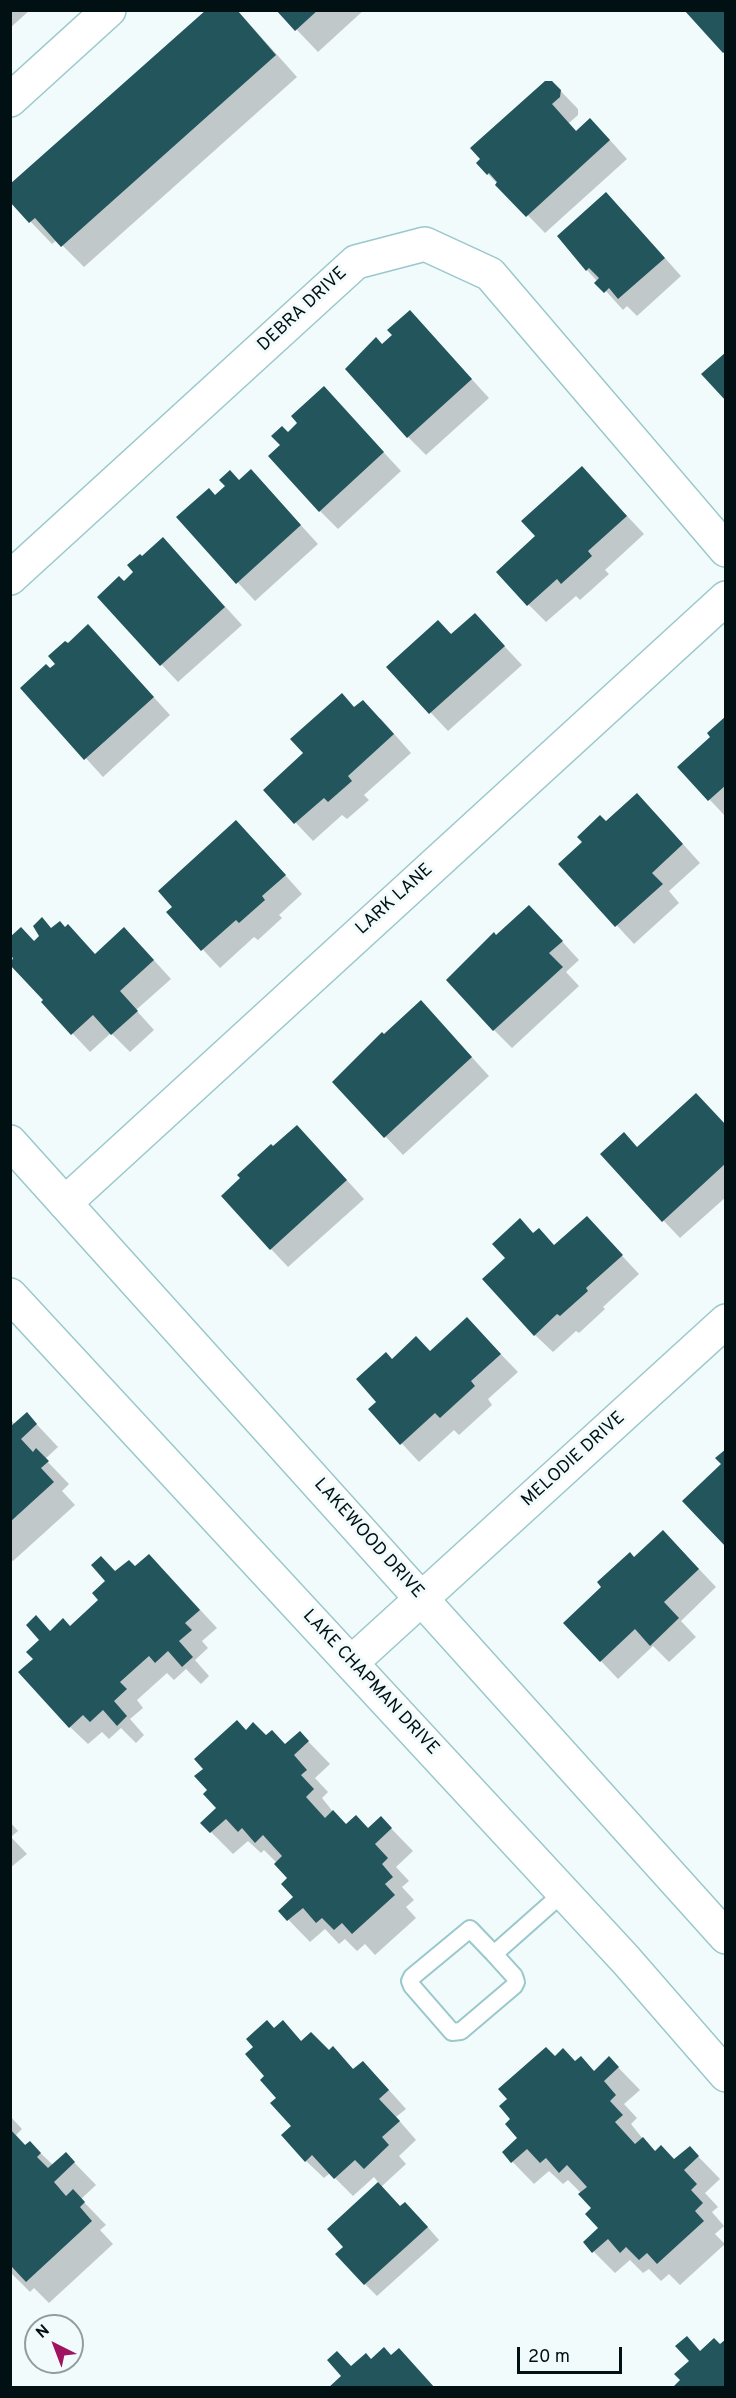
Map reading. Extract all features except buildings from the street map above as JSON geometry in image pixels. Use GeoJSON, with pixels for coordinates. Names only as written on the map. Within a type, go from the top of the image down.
{"type":"FeatureCollection","features":[{"type":"Feature","properties":{"kind":"street"},"geometry":{"type":"LineString","coordinates":[[10,100],[109,10]]}},
{"type":"Feature","properties":{"kind":"street","name":"DEBRA DRIVE"},"geometry":{"type":"LineString","coordinates":[[10,578],[356,262],[425,244],[490,274],[726,550]]}},
{"type":"Feature","properties":{"kind":"street","name":"LARK LANE"},"geometry":{"type":"LineString","coordinates":[[65,1203],[726,598]]}},
{"type":"Feature","properties":{"kind":"street","name":"LAKEWOOD DRIVE"},"geometry":{"type":"LineString","coordinates":[[10,1142],[726,1936]]}},
{"type":"Feature","properties":{"kind":"street","name":"LAKE CHAPMAN DRIVE"},"geometry":{"type":"LineString","coordinates":[[10,1295],[564,1892],[726,2075]]}},
{"type":"Feature","properties":{"kind":"street","name":"MELODIE DRIVE"},"geometry":{"type":"LineString","coordinates":[[351,1663],[726,1321]]}},
{"type":"Feature","properties":{"kind":"lane"},"geometry":{"type":"LineString","coordinates":[[494,1954],[564,1892]]}},
{"type":"Feature","properties":{"kind":"lane"},"geometry":{"type":"LineString","coordinates":[[466,1930],[474,1931],[494,1954],[514,1976],[516,1982],[514,1986],[461,2031],[452,2032],[412,1986],[410,1981],[412,1977],[466,1930]]}}]}
